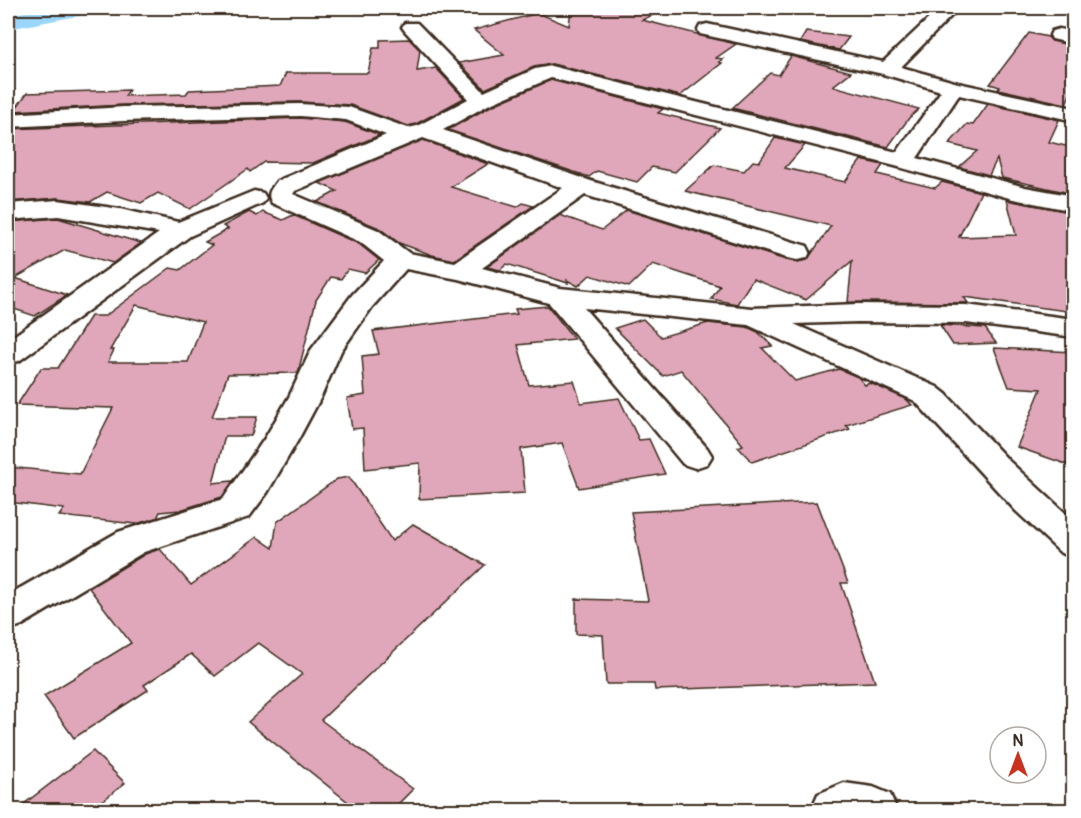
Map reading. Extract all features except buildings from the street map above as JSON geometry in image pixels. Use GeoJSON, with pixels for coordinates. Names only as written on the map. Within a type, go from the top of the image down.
{"type":"FeatureCollection","features":[{"type":"Feature","properties":{"kind":"street"},"geometry":{"type":"LineString","coordinates":[[887,69],[948,10]]}},
{"type":"Feature","properties":{"kind":"street"},"geometry":{"type":"LineString","coordinates":[[411,27],[481,101]]}},
{"type":"Feature","properties":{"kind":"street"},"geometry":{"type":"LineString","coordinates":[[708,30],[887,69],[954,88],[1074,115]]}},
{"type":"Feature","properties":{"kind":"street"},"geometry":{"type":"LineString","coordinates":[[1074,204],[1022,194],[903,160],[552,72],[542,73],[415,133],[286,186],[281,192],[281,198],[369,236],[400,260],[460,271],[559,297],[752,317],[966,314],[1074,328]]}},
{"type":"Feature","properties":{"kind":"street"},"geometry":{"type":"LineString","coordinates":[[903,160],[954,88]]}},
{"type":"Feature","properties":{"kind":"street"},"geometry":{"type":"LineString","coordinates":[[8,120],[124,114],[300,110],[349,114],[797,252]]}},
{"type":"Feature","properties":{"kind":"street"},"geometry":{"type":"LineString","coordinates":[[460,271],[582,186]]}},
{"type":"Feature","properties":{"kind":"street"},"geometry":{"type":"LineString","coordinates":[[8,354],[181,230],[254,198]]}},
{"type":"Feature","properties":{"kind":"street"},"geometry":{"type":"LineString","coordinates":[[8,212],[58,208],[120,217],[181,230]]}},
{"type":"Feature","properties":{"kind":"street"},"geometry":{"type":"LineString","coordinates":[[8,614],[131,542],[236,508],[281,440],[305,397],[326,350],[362,301],[400,260]]}},
{"type":"Feature","properties":{"kind":"street"},"geometry":{"type":"LineString","coordinates":[[559,297],[695,456]]}},
{"type":"Feature","properties":{"kind":"street"},"geometry":{"type":"LineString","coordinates":[[752,317],[926,394],[938,404],[986,459],[1032,506],[1074,543]]}},
{"type":"Feature","properties":{"kind":"street"},"geometry":{"type":"LineString","coordinates":[[835,810],[844,806],[873,810]]}},
{"type":"Feature","properties":{"kind":"waterway"},"geometry":{"type":"LineString","coordinates":[[8,22],[83,8]]}}]}
